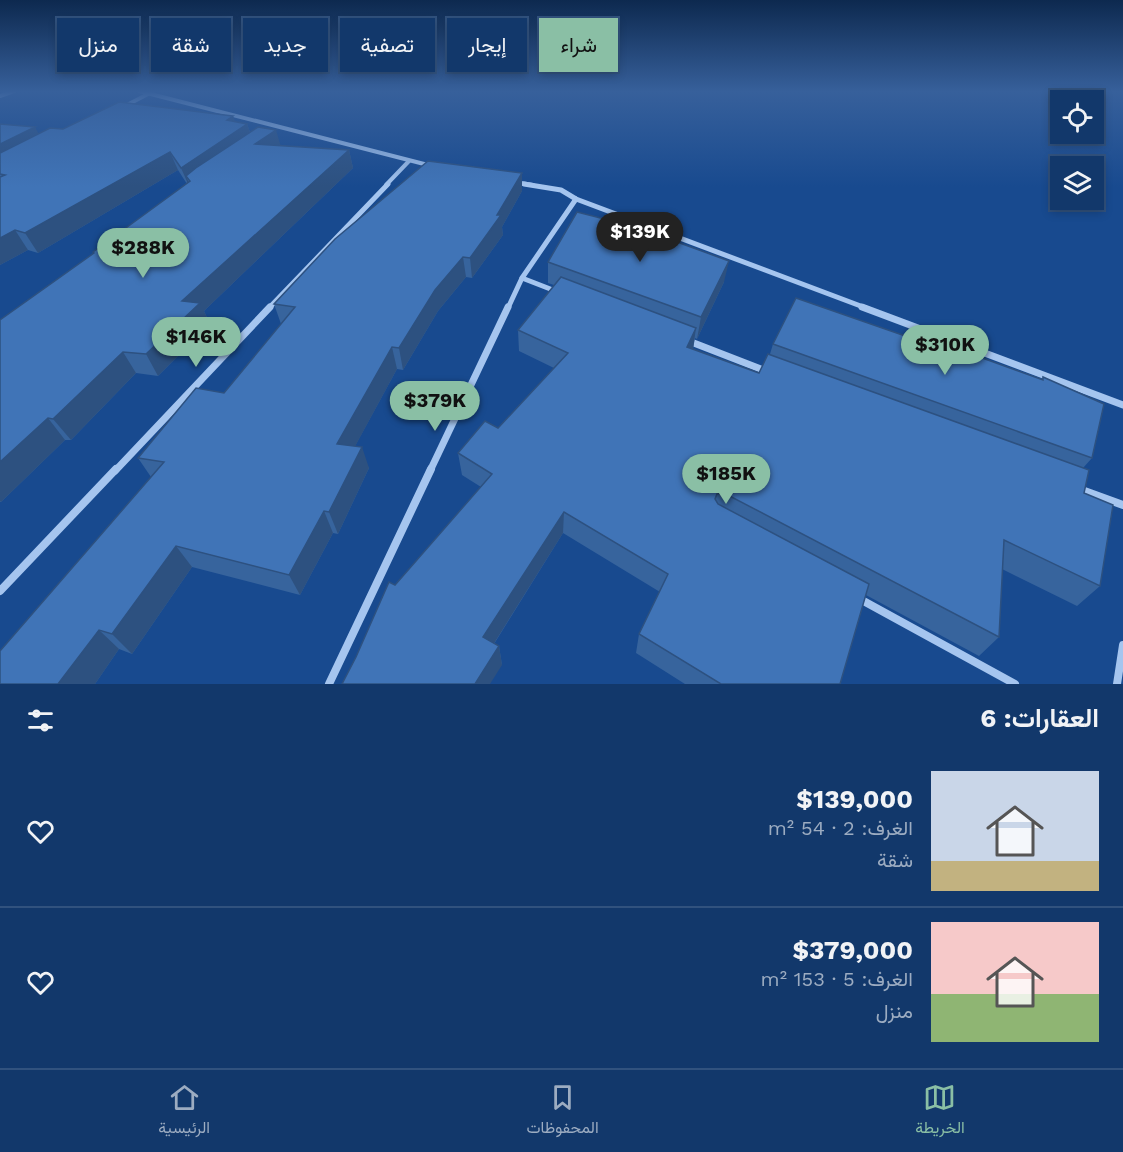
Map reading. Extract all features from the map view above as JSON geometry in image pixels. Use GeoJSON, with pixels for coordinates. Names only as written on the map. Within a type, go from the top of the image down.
{"type":"FeatureCollection","features":[{"type":"Feature","properties":{"kind":"street"},"geometry":{"type":"LineString","coordinates":[[264,123],[444,168]]}},
{"type":"Feature","properties":{"kind":"street"},"geometry":{"type":"LineString","coordinates":[[270,134],[280,127]]}},
{"type":"Feature","properties":{"kind":"street"},"geometry":{"type":"LineString","coordinates":[[0,591],[409,161]]}},
{"type":"Feature","properties":{"kind":"street"},"geometry":{"type":"LineString","coordinates":[[514,181],[561,190],[576,199],[1123,405]]}},
{"type":"Feature","properties":{"kind":"street"},"geometry":{"type":"LineString","coordinates":[[329,684],[522,278],[576,199]]}},
{"type":"Feature","properties":{"kind":"street"},"geometry":{"type":"LineString","coordinates":[[522,278],[566,295]]}},
{"type":"Feature","properties":{"kind":"street"},"geometry":{"type":"LineString","coordinates":[[678,337],[778,375]]}},
{"type":"Feature","properties":{"kind":"street"},"geometry":{"type":"LineString","coordinates":[[1067,484],[1123,505]]}},
{"type":"Feature","properties":{"kind":"street"},"geometry":{"type":"LineString","coordinates":[[849,594],[1015,684]]}},
{"type":"Feature","properties":{"kind":"street"},"geometry":{"type":"LineString","coordinates":[[1117,684],[1123,645]]}},
{"type":"Feature","properties":{"kind":"building"},"geometry":{"type":"Polygon","coordinates":[[[76,123],[247,124],[181,168],[170,152],[25,233],[15,230],[0,238],[0,177],[5,175],[0,174],[0,153],[50,128],[63,129],[76,123]]]}},
{"type":"Feature","properties":{"kind":"building"},"geometry":{"type":"Polygon","coordinates":[[[0,124],[35,127],[0,144],[0,124]]]}},
{"type":"Feature","properties":{"kind":"building"},"geometry":{"type":"Polygon","coordinates":[[[258,127],[276,130],[255,144],[349,150],[182,301],[200,303],[146,354],[123,352],[53,419],[48,418],[0,462],[0,320],[190,181],[186,176],[197,167],[258,127]]]}},
{"type":"Feature","properties":{"kind":"building"},"geometry":{"type":"Polygon","coordinates":[[[428,161],[522,173],[497,215],[501,215],[470,258],[463,257],[435,290],[399,348],[392,347],[337,444],[362,447],[329,512],[324,511],[289,575],[176,546],[112,634],[99,630],[58,684],[0,684],[0,651],[164,462],[138,458],[196,388],[224,393],[295,307],[274,304],[335,239],[428,161]]]}},
{"type":"Feature","properties":{"kind":"building"},"geometry":{"type":"Polygon","coordinates":[[[577,212],[636,227],[729,261],[701,317],[548,262],[577,212]]]}},
{"type":"Feature","properties":{"kind":"building"},"geometry":{"type":"Polygon","coordinates":[[[561,277],[696,328],[687,347],[759,373],[768,354],[1089,470],[1084,493],[1113,505],[1100,586],[1004,540],[999,637],[724,493],[717,494],[715,499],[718,504],[869,584],[840,684],[721,684],[639,634],[668,574],[564,512],[483,637],[499,646],[475,684],[342,684],[389,582],[395,585],[492,474],[458,453],[485,421],[498,428],[568,353],[518,330],[561,277]]]}},
{"type":"Feature","properties":{"kind":"building"},"geometry":{"type":"Polygon","coordinates":[[[796,298],[914,339],[917,332],[964,348],[963,351],[1043,380],[1043,377],[1104,404],[1092,458],[773,344],[796,298]]]}}]}
